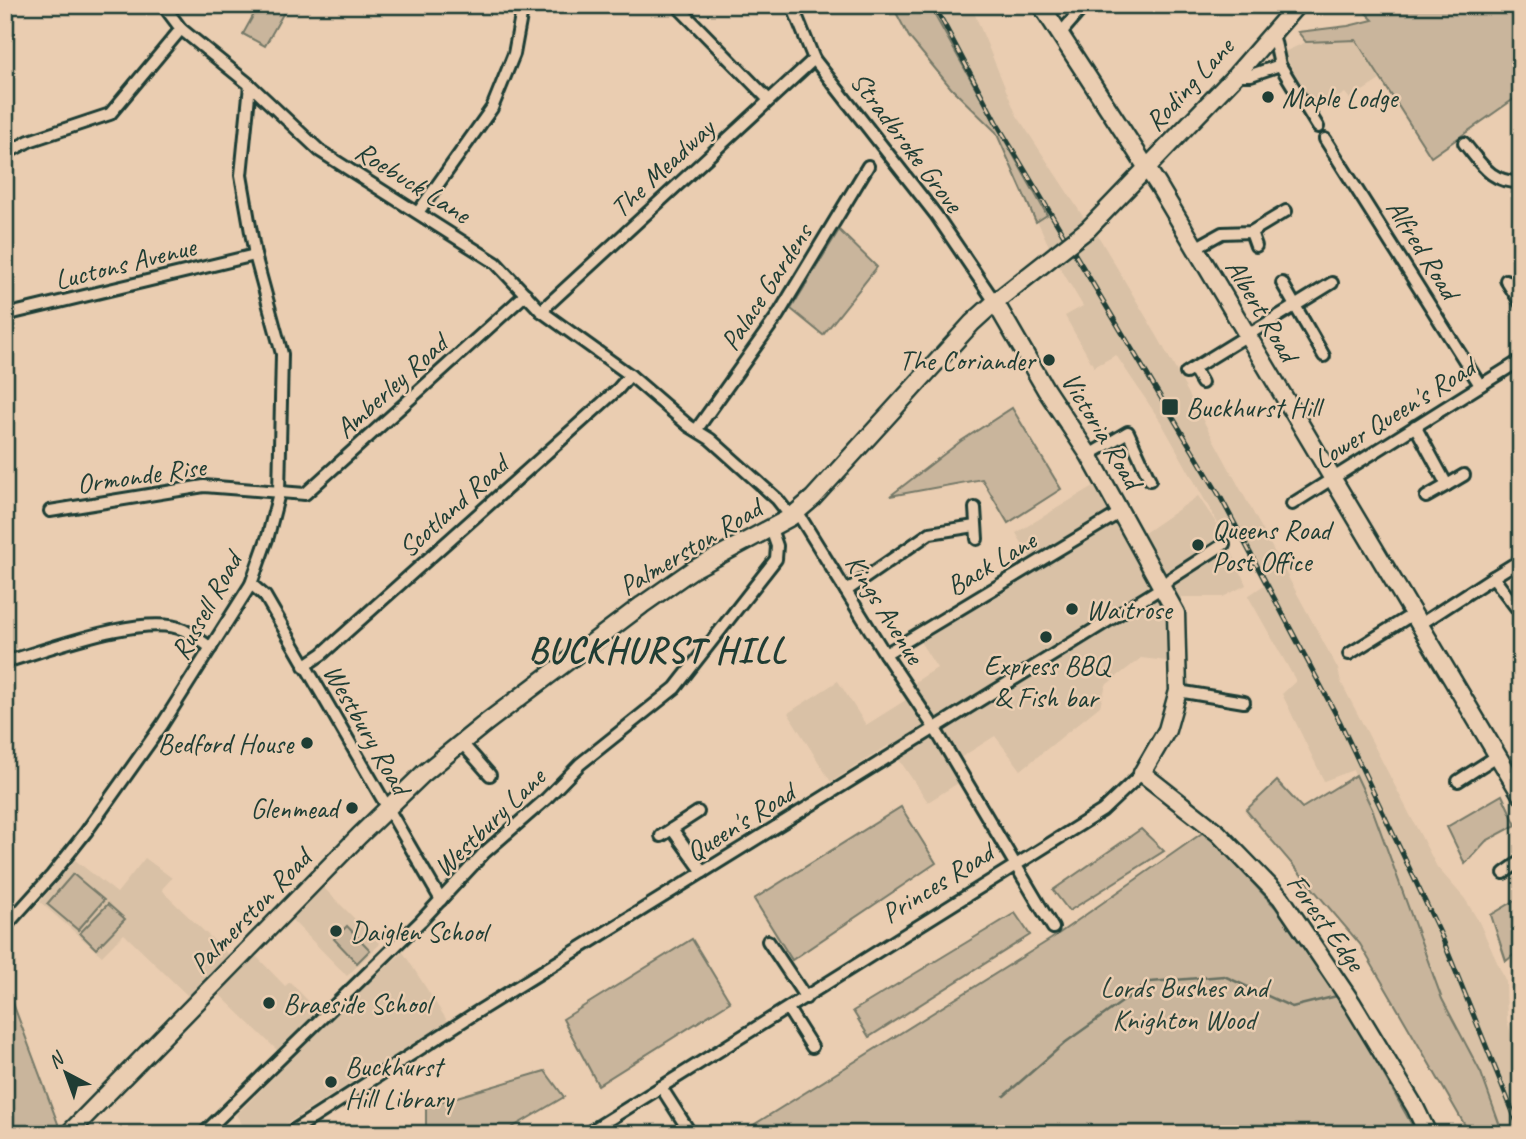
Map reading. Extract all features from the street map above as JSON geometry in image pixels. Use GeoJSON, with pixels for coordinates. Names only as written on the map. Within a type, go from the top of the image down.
{"type":"FeatureCollection","features":[{"type":"Feature","properties":{"kind":"street","name":"Roebuck Lane"},"geometry":{"type":"LineString","coordinates":[[163,5],[181,29],[250,85],[320,151],[419,211],[496,263],[541,311],[630,376],[689,426],[697,429],[794,514]]}},
{"type":"Feature","properties":{"kind":"street"},"geometry":{"type":"LineString","coordinates":[[419,211],[492,107],[514,54],[523,5]]}},
{"type":"Feature","properties":{"kind":"street","name":"Stradbroke Grove"},"geometry":{"type":"LineString","coordinates":[[792,5],[814,59],[936,215],[995,302]]}},
{"type":"Feature","properties":{"kind":"street","name":"Albert Road"},"geometry":{"type":"LineString","coordinates":[[1041,5],[1146,167],[1521,795]]}},
{"type":"Feature","properties":{"kind":"street"},"geometry":{"type":"LineString","coordinates":[[1060,34],[1085,5]]}},
{"type":"Feature","properties":{"kind":"street","name":"Roding Lane"},"geometry":{"type":"LineString","coordinates":[[1146,167],[1236,75],[1297,5]]}},
{"type":"Feature","properties":{"kind":"street"},"geometry":{"type":"LineString","coordinates":[[681,10],[769,100]]}},
{"type":"Feature","properties":{"kind":"street"},"geometry":{"type":"LineString","coordinates":[[5,154],[29,141],[110,114],[181,29]]}},
{"type":"Feature","properties":{"kind":"street"},"geometry":{"type":"LineString","coordinates":[[1273,33],[1280,65],[1318,127]]}},
{"type":"Feature","properties":{"kind":"street","name":"The Meadway"},"geometry":{"type":"LineString","coordinates":[[541,311],[814,59]]}},
{"type":"Feature","properties":{"kind":"street"},"geometry":{"type":"LineString","coordinates":[[1236,75],[1251,75],[1280,65]]}},
{"type":"Feature","properties":{"kind":"street","name":"Russell Road"},"geometry":{"type":"LineString","coordinates":[[5,927],[52,875],[110,800],[251,584],[268,537],[279,493],[282,354],[255,255],[242,175],[250,85]]}},
{"type":"Feature","properties":{"kind":"street","name":"Alfred Road"},"geometry":{"type":"LineString","coordinates":[[1325,139],[1480,385]]}},
{"type":"Feature","properties":{"kind":"street"},"geometry":{"type":"LineString","coordinates":[[1464,143],[1481,164],[1504,182],[1521,182]]}},
{"type":"Feature","properties":{"kind":"street"},"geometry":{"type":"LineString","coordinates":[[1481,164],[1492,156]]}},
{"type":"Feature","properties":{"kind":"street","name":"Palace Gardens"},"geometry":{"type":"LineString","coordinates":[[697,429],[778,315],[868,166]]}},
{"type":"Feature","properties":{"kind":"street","name":"Palmerston Road"},"geometry":{"type":"LineString","coordinates":[[68,1134],[387,809],[461,742],[692,570],[794,514],[813,498],[920,378],[995,302],[1088,229],[1146,167]]}},
{"type":"Feature","properties":{"kind":"street"},"geometry":{"type":"LineString","coordinates":[[1195,248],[1222,233],[1251,232],[1286,211]]}},
{"type":"Feature","properties":{"kind":"street"},"geometry":{"type":"LineString","coordinates":[[1251,232],[1256,246]]}},
{"type":"Feature","properties":{"kind":"street","name":"Luctons Avenue"},"geometry":{"type":"LineString","coordinates":[[5,315],[255,255]]}},
{"type":"Feature","properties":{"kind":"street"},"geometry":{"type":"LineString","coordinates":[[1506,280],[1521,304]]}},
{"type":"Feature","properties":{"kind":"street"},"geometry":{"type":"LineString","coordinates":[[1282,283],[1324,356]]}},
{"type":"Feature","properties":{"kind":"street"},"geometry":{"type":"LineString","coordinates":[[1202,383],[1190,371],[1332,283]]}},
{"type":"Feature","properties":{"kind":"street","name":"Amberley Road"},"geometry":{"type":"LineString","coordinates":[[279,493],[305,494],[526,294]]}},
{"type":"Feature","properties":{"kind":"street","name":"Victoria Road"},"geometry":{"type":"LineString","coordinates":[[995,302],[1046,390],[1089,456],[1161,588]]}},
{"type":"Feature","properties":{"kind":"street","name":"Lower Queen's Road"},"geometry":{"type":"LineString","coordinates":[[1292,504],[1521,360]]}},
{"type":"Feature","properties":{"kind":"street","name":"Scotland Road"},"geometry":{"type":"LineString","coordinates":[[304,666],[321,654],[516,481],[630,376]]}},
{"type":"Feature","properties":{"kind":"street"},"geometry":{"type":"LineString","coordinates":[[1415,426],[1447,485]]}},
{"type":"Feature","properties":{"kind":"street"},"geometry":{"type":"LineString","coordinates":[[1089,456],[1128,432],[1150,480]]}},
{"type":"Feature","properties":{"kind":"street"},"geometry":{"type":"LineString","coordinates":[[1426,497],[1464,475]]}},
{"type":"Feature","properties":{"kind":"street","name":"Ormonde Rise"},"geometry":{"type":"LineString","coordinates":[[50,511],[204,486],[279,493]]}},
{"type":"Feature","properties":{"kind":"street"},"geometry":{"type":"LineString","coordinates":[[975,508],[977,539]]}},
{"type":"Feature","properties":{"kind":"street","name":"Back Lane"},"geometry":{"type":"LineString","coordinates":[[885,654],[1121,512]]}},
{"type":"Feature","properties":{"kind":"street","name":"Kings Avenue"},"geometry":{"type":"LineString","coordinates":[[794,514],[935,729],[1053,928]]}},
{"type":"Feature","properties":{"kind":"street"},"geometry":{"type":"LineString","coordinates":[[846,591],[930,533],[975,526]]}},
{"type":"Feature","properties":{"kind":"street","name":"Westbury Lane"},"geometry":{"type":"LineString","coordinates":[[203,1134],[413,930],[484,853],[546,799],[580,764],[675,688],[776,559],[777,546],[771,529]]}},
{"type":"Feature","properties":{"kind":"street","name":"Queen's Road"},"geometry":{"type":"LineString","coordinates":[[288,1134],[1161,588],[1170,579],[1220,547]]}},
{"type":"Feature","properties":{"kind":"street"},"geometry":{"type":"LineString","coordinates":[[1349,654],[1514,564]]}},
{"type":"Feature","properties":{"kind":"street"},"geometry":{"type":"LineString","coordinates":[[1493,577],[1521,614]]}},
{"type":"Feature","properties":{"kind":"street","name":"Westbury Road"},"geometry":{"type":"LineString","coordinates":[[251,584],[265,596],[441,900]]}},
{"type":"Feature","properties":{"kind":"street","name":"Princes Road"},"geometry":{"type":"LineString","coordinates":[[586,1134],[1102,811],[1142,774],[1167,730],[1178,691],[1176,612],[1161,588]]}},
{"type":"Feature","properties":{"kind":"street"},"geometry":{"type":"LineString","coordinates":[[5,662],[103,634],[153,624],[183,629],[211,648]]}},
{"type":"Feature","properties":{"kind":"street"},"geometry":{"type":"LineString","coordinates":[[1178,691],[1244,702]]}},
{"type":"Feature","properties":{"kind":"street"},"geometry":{"type":"LineString","coordinates":[[461,742],[490,775]]}},
{"type":"Feature","properties":{"kind":"street"},"geometry":{"type":"LineString","coordinates":[[1458,781],[1497,756]]}},
{"type":"Feature","properties":{"kind":"street","name":"Forest Edge"},"geometry":{"type":"LineString","coordinates":[[1142,774],[1218,833],[1281,898],[1352,1003],[1415,1107],[1428,1134]]}},
{"type":"Feature","properties":{"kind":"street"},"geometry":{"type":"LineString","coordinates":[[661,836],[698,812]]}},
{"type":"Feature","properties":{"kind":"street"},"geometry":{"type":"LineString","coordinates":[[672,829],[703,872]]}},
{"type":"Feature","properties":{"kind":"street"},"geometry":{"type":"LineString","coordinates":[[1504,873],[1521,861]]}},
{"type":"Feature","properties":{"kind":"street"},"geometry":{"type":"LineString","coordinates":[[768,941],[806,998]]}},
{"type":"Feature","properties":{"kind":"street"},"geometry":{"type":"LineString","coordinates":[[788,1009],[812,1047]]}},
{"type":"Feature","properties":{"kind":"street"},"geometry":{"type":"LineString","coordinates":[[661,1087],[691,1134]]}},
{"type":"Feature","properties":{"kind":"shaded area"},"geometry":{"type":"Polygon","coordinates":[[[892,5],[971,5],[1016,114],[1086,221],[1079,228],[1049,246],[996,132],[951,88],[909,37],[892,5]]]}},
{"type":"Feature","properties":{"kind":"shaded area"},"geometry":{"type":"Polygon","coordinates":[[[1356,40],[1380,80],[1350,99],[1345,93],[1318,110],[1284,52],[1306,42],[1356,40]]]}},
{"type":"Feature","properties":{"kind":"shaded area"},"geometry":{"type":"Polygon","coordinates":[[[1097,234],[1159,339],[1338,669],[1341,682],[1437,867],[1465,899],[1479,922],[1506,982],[1507,1020],[1521,1068],[1521,1134],[1502,1134],[1481,1073],[1442,999],[1373,811],[1353,770],[1324,781],[1282,694],[1296,681],[1248,596],[1267,583],[1235,530],[1225,536],[1161,422],[1116,355],[1094,367],[1065,316],[1083,306],[1058,264],[1097,234]]]}},
{"type":"Feature","properties":{"kind":"shaded area"},"geometry":{"type":"Polygon","coordinates":[[[1107,478],[1140,536],[1198,496],[1225,536],[1246,585],[1223,597],[1181,597],[1175,662],[1141,658],[1106,685],[1100,706],[1021,770],[995,736],[960,758],[971,775],[928,802],[889,745],[831,782],[788,713],[838,681],[866,725],[909,698],[915,682],[937,668],[919,640],[1036,567],[1016,533],[1107,478]]]}},
{"type":"Feature","properties":{"kind":"shaded area"},"geometry":{"type":"Polygon","coordinates":[[[145,858],[172,878],[162,889],[167,896],[230,956],[190,998],[124,934],[102,956],[40,902],[75,860],[117,893],[145,858]]]}},
{"type":"Feature","properties":{"kind":"shaded area","name":"Daiglen School"},"geometry":{"type":"Polygon","coordinates":[[[323,887],[380,944],[347,976],[291,919],[323,887]]]}},
{"type":"Feature","properties":{"kind":"shaded area"},"geometry":{"type":"Polygon","coordinates":[[[403,952],[448,1022],[270,1134],[249,1134],[236,1115],[349,1001],[403,952]]]}},
{"type":"Feature","properties":{"kind":"shaded area","name":"Braeside School"},"geometry":{"type":"Polygon","coordinates":[[[256,956],[285,986],[290,982],[319,1012],[279,1052],[219,994],[256,956]]]}},
{"type":"Feature","properties":{"kind":"green space"},"geometry":{"type":"Polygon","coordinates":[[[259,5],[288,5],[265,46],[243,34],[259,5]]]}},
{"type":"Feature","properties":{"kind":"green space"},"geometry":{"type":"Polygon","coordinates":[[[892,5],[929,5],[1047,215],[1036,222],[996,132],[951,88],[909,37],[892,5]]]}},
{"type":"Feature","properties":{"kind":"green space"},"geometry":{"type":"Polygon","coordinates":[[[1358,5],[1517,5],[1521,10],[1521,94],[1431,157],[1356,40],[1306,42],[1298,32],[1373,20],[1358,5]]]}},
{"type":"Feature","properties":{"kind":"green space"},"geometry":{"type":"Polygon","coordinates":[[[839,230],[877,267],[823,335],[791,309],[839,230]]]}},
{"type":"Feature","properties":{"kind":"green space"},"geometry":{"type":"Polygon","coordinates":[[[1012,408],[1061,489],[1008,523],[982,479],[890,496],[961,441],[1012,408]]]}},
{"type":"Feature","properties":{"kind":"green space"},"geometry":{"type":"Polygon","coordinates":[[[1356,775],[1373,811],[1442,999],[1481,1073],[1500,1126],[1484,1134],[1470,1134],[1360,944],[1246,810],[1277,781],[1302,808],[1356,775]]]}},
{"type":"Feature","properties":{"kind":"green space"},"geometry":{"type":"Polygon","coordinates":[[[1502,795],[1516,825],[1486,841],[1465,864],[1447,827],[1502,795]]]}},
{"type":"Feature","properties":{"kind":"green space"},"geometry":{"type":"Polygon","coordinates":[[[901,807],[936,863],[792,960],[754,899],[901,807]]]}},
{"type":"Feature","properties":{"kind":"green space"},"geometry":{"type":"Polygon","coordinates":[[[1141,829],[1164,851],[1069,911],[1053,890],[1141,829]]]}},
{"type":"Feature","properties":{"kind":"green space","name":"Lords Bushes and Knighton Wood"},"geometry":{"type":"Polygon","coordinates":[[[1205,831],[1275,907],[1351,1016],[1417,1134],[739,1134],[1051,939],[1205,831]]]}},
{"type":"Feature","properties":{"kind":"green space"},"geometry":{"type":"Polygon","coordinates":[[[73,874],[104,900],[78,930],[47,904],[73,874]]]}},
{"type":"Feature","properties":{"kind":"green space"},"geometry":{"type":"Polygon","coordinates":[[[1521,897],[1521,949],[1506,961],[1491,915],[1521,897]]]}},
{"type":"Feature","properties":{"kind":"green space"},"geometry":{"type":"Polygon","coordinates":[[[108,904],[125,919],[96,949],[80,933],[108,904]]]}},
{"type":"Feature","properties":{"kind":"green space"},"geometry":{"type":"Polygon","coordinates":[[[1015,913],[1030,935],[869,1037],[853,1011],[1015,913]]]}},
{"type":"Feature","properties":{"kind":"green space"},"geometry":{"type":"Polygon","coordinates":[[[347,926],[370,950],[357,963],[334,939],[347,926]]]}},
{"type":"Feature","properties":{"kind":"green space"},"geometry":{"type":"Polygon","coordinates":[[[692,939],[730,1002],[598,1085],[563,1019],[692,939]]]}},
{"type":"Feature","properties":{"kind":"green space"},"geometry":{"type":"Polygon","coordinates":[[[5,982],[60,1129],[52,1134],[5,1134],[5,982]]]}},
{"type":"Feature","properties":{"kind":"green space"},"geometry":{"type":"Polygon","coordinates":[[[545,1071],[564,1097],[501,1134],[464,1134],[426,1128],[426,1106],[545,1071]]]}},
{"type":"Feature","properties":{"kind":"waterway"},"geometry":{"type":"LineString","coordinates":[[1004,1096],[1066,1042],[1150,982],[1224,976],[1292,1007],[1341,995]]}},
{"type":"Feature","properties":{"kind":"railway"},"geometry":{"type":"LineString","coordinates":[[934,5],[996,122],[1221,498],[1340,722],[1441,935],[1521,1132]]}},
{"type":"Feature","properties":{"kind":"place","name":"Maple Lodge"},"geometry":{"type":"Point","coordinates":[1268,97]}},
{"type":"Feature","properties":{"kind":"place","name":"The Coriander"},"geometry":{"type":"Point","coordinates":[1049,360]}},
{"type":"Feature","properties":{"kind":"place","name":"Buckhurst Hill"},"geometry":{"type":"Point","coordinates":[1170,407]}},
{"type":"Feature","properties":{"kind":"place","name":"Queens Road Post Office"},"geometry":{"type":"Point","coordinates":[1198,545]}},
{"type":"Feature","properties":{"kind":"place","name":"Waitrose"},"geometry":{"type":"Point","coordinates":[1072,609]}},
{"type":"Feature","properties":{"kind":"place","name":"Express BBQ & Fish bar"},"geometry":{"type":"Point","coordinates":[1046,637]}},
{"type":"Feature","properties":{"kind":"place","name":"Bedford House"},"geometry":{"type":"Point","coordinates":[307,743]}},
{"type":"Feature","properties":{"kind":"place","name":"Glenmead"},"geometry":{"type":"Point","coordinates":[352,808]}},
{"type":"Feature","properties":{"kind":"place","name":"Daiglen School"},"geometry":{"type":"Point","coordinates":[336,931]}},
{"type":"Feature","properties":{"kind":"place","name":"Braeside School"},"geometry":{"type":"Point","coordinates":[269,1003]}},
{"type":"Feature","properties":{"kind":"place","name":"Buckhurst Hill Library"},"geometry":{"type":"Point","coordinates":[331,1082]}},
{"type":"Feature","properties":{"kind":"district","name":"BUCKHURST HILL"},"geometry":{"type":"Point","coordinates":[658,650]}}]}
